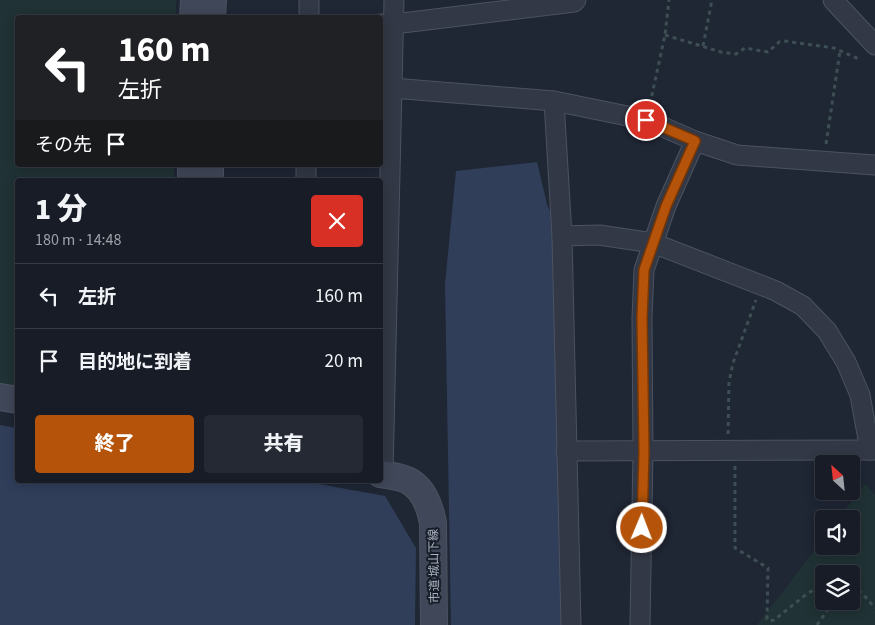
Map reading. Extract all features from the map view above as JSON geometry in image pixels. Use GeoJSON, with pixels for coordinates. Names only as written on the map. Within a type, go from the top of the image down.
{"type":"FeatureCollection","features":[{"type":"Feature","properties":{"kind":"street"},"geometry":{"type":"LineString","coordinates":[[193,15],[194,0]]}},
{"type":"Feature","properties":{"kind":"street"},"geometry":{"type":"LineString","coordinates":[[212,0],[212,15]]}},
{"type":"Feature","properties":{"kind":"street"},"geometry":{"type":"LineString","coordinates":[[309,0],[309,15]]}},
{"type":"Feature","properties":{"kind":"street"},"geometry":{"type":"LineString","coordinates":[[383,367],[384,260],[392,88],[387,24],[394,0]]}},
{"type":"Feature","properties":{"kind":"street"},"geometry":{"type":"LineString","coordinates":[[387,24],[491,6],[574,2],[576,0]]}},
{"type":"Feature","properties":{"kind":"street"},"geometry":{"type":"LineString","coordinates":[[833,0],[875,44]]}},
{"type":"Feature","properties":{"kind":"street"},"geometry":{"type":"LineString","coordinates":[[392,88],[554,101],[646,120],[695,141],[737,155],[875,165]]}},
{"type":"Feature","properties":{"kind":"street"},"geometry":{"type":"LineString","coordinates":[[554,101],[562,236],[571,625]]}},
{"type":"Feature","properties":{"kind":"street"},"geometry":{"type":"LineString","coordinates":[[640,625],[644,451],[642,309],[644,270],[666,206],[695,141]]}},
{"type":"Feature","properties":{"kind":"street"},"geometry":{"type":"LineString","coordinates":[[562,236],[599,235],[653,243],[776,291],[803,306],[828,331],[846,362],[860,396],[873,450],[566,452]]}},
{"type":"Feature","properties":{"kind":"street"},"geometry":{"type":"LineString","coordinates":[[0,397],[15,400]]}},
{"type":"Feature","properties":{"kind":"street","name":"市道 城山下線"},"geometry":{"type":"LineString","coordinates":[[383,474],[408,480],[420,491],[430,507],[433,523],[434,625]]}},
{"type":"Feature","properties":{"kind":"path"},"geometry":{"type":"LineString","coordinates":[[646,120],[665,35],[669,0]]}},
{"type":"Feature","properties":{"kind":"path"},"geometry":{"type":"LineString","coordinates":[[703,46],[712,0]]}},
{"type":"Feature","properties":{"kind":"path"},"geometry":{"type":"LineString","coordinates":[[665,35],[736,54],[745,48],[768,52],[779,42],[784,41],[834,48],[862,60]]}},
{"type":"Feature","properties":{"kind":"path"},"geometry":{"type":"LineString","coordinates":[[824,161],[840,51]]}},
{"type":"Feature","properties":{"kind":"path"},"geometry":{"type":"LineString","coordinates":[[761,285],[733,363],[729,382],[735,548],[768,568],[767,619],[769,621],[774,620],[815,590]]}},
{"type":"Feature","properties":{"kind":"path"},"geometry":{"type":"LineString","coordinates":[[860,592],[875,608]]}},
{"type":"Feature","properties":{"kind":"path"},"geometry":{"type":"LineString","coordinates":[[817,625],[828,610]]}},
{"type":"Feature","properties":{"kind":"shaded area"},"geometry":{"type":"Polygon","coordinates":[[[0,0],[176,0],[176,15],[15,15],[15,167],[174,167],[174,178],[15,178],[15,387],[0,384],[0,0]]]}},
{"type":"Feature","properties":{"kind":"shaded area"},"geometry":{"type":"Polygon","coordinates":[[[865,484],[875,495],[875,625],[757,625],[815,550],[815,555],[860,555],[860,510],[845,510],[853,500],[860,500],[860,490],[865,484]]]}},
{"type":"Feature","properties":{"kind":"water"},"geometry":{"type":"Polygon","coordinates":[[[537,162],[547,204],[554,221],[563,625],[451,625],[445,284],[456,171],[537,162]]]}},
{"type":"Feature","properties":{"kind":"water"},"geometry":{"type":"Polygon","coordinates":[[[0,425],[15,428],[15,483],[314,483],[385,496],[416,548],[415,625],[0,625],[0,425]]]}},
{"type":"Feature","properties":{"kind":"route"},"geometry":{"type":"LineString","coordinates":[[642,528],[644,451],[642,318],[644,270],[666,206],[695,141],[646,120]]}}]}
